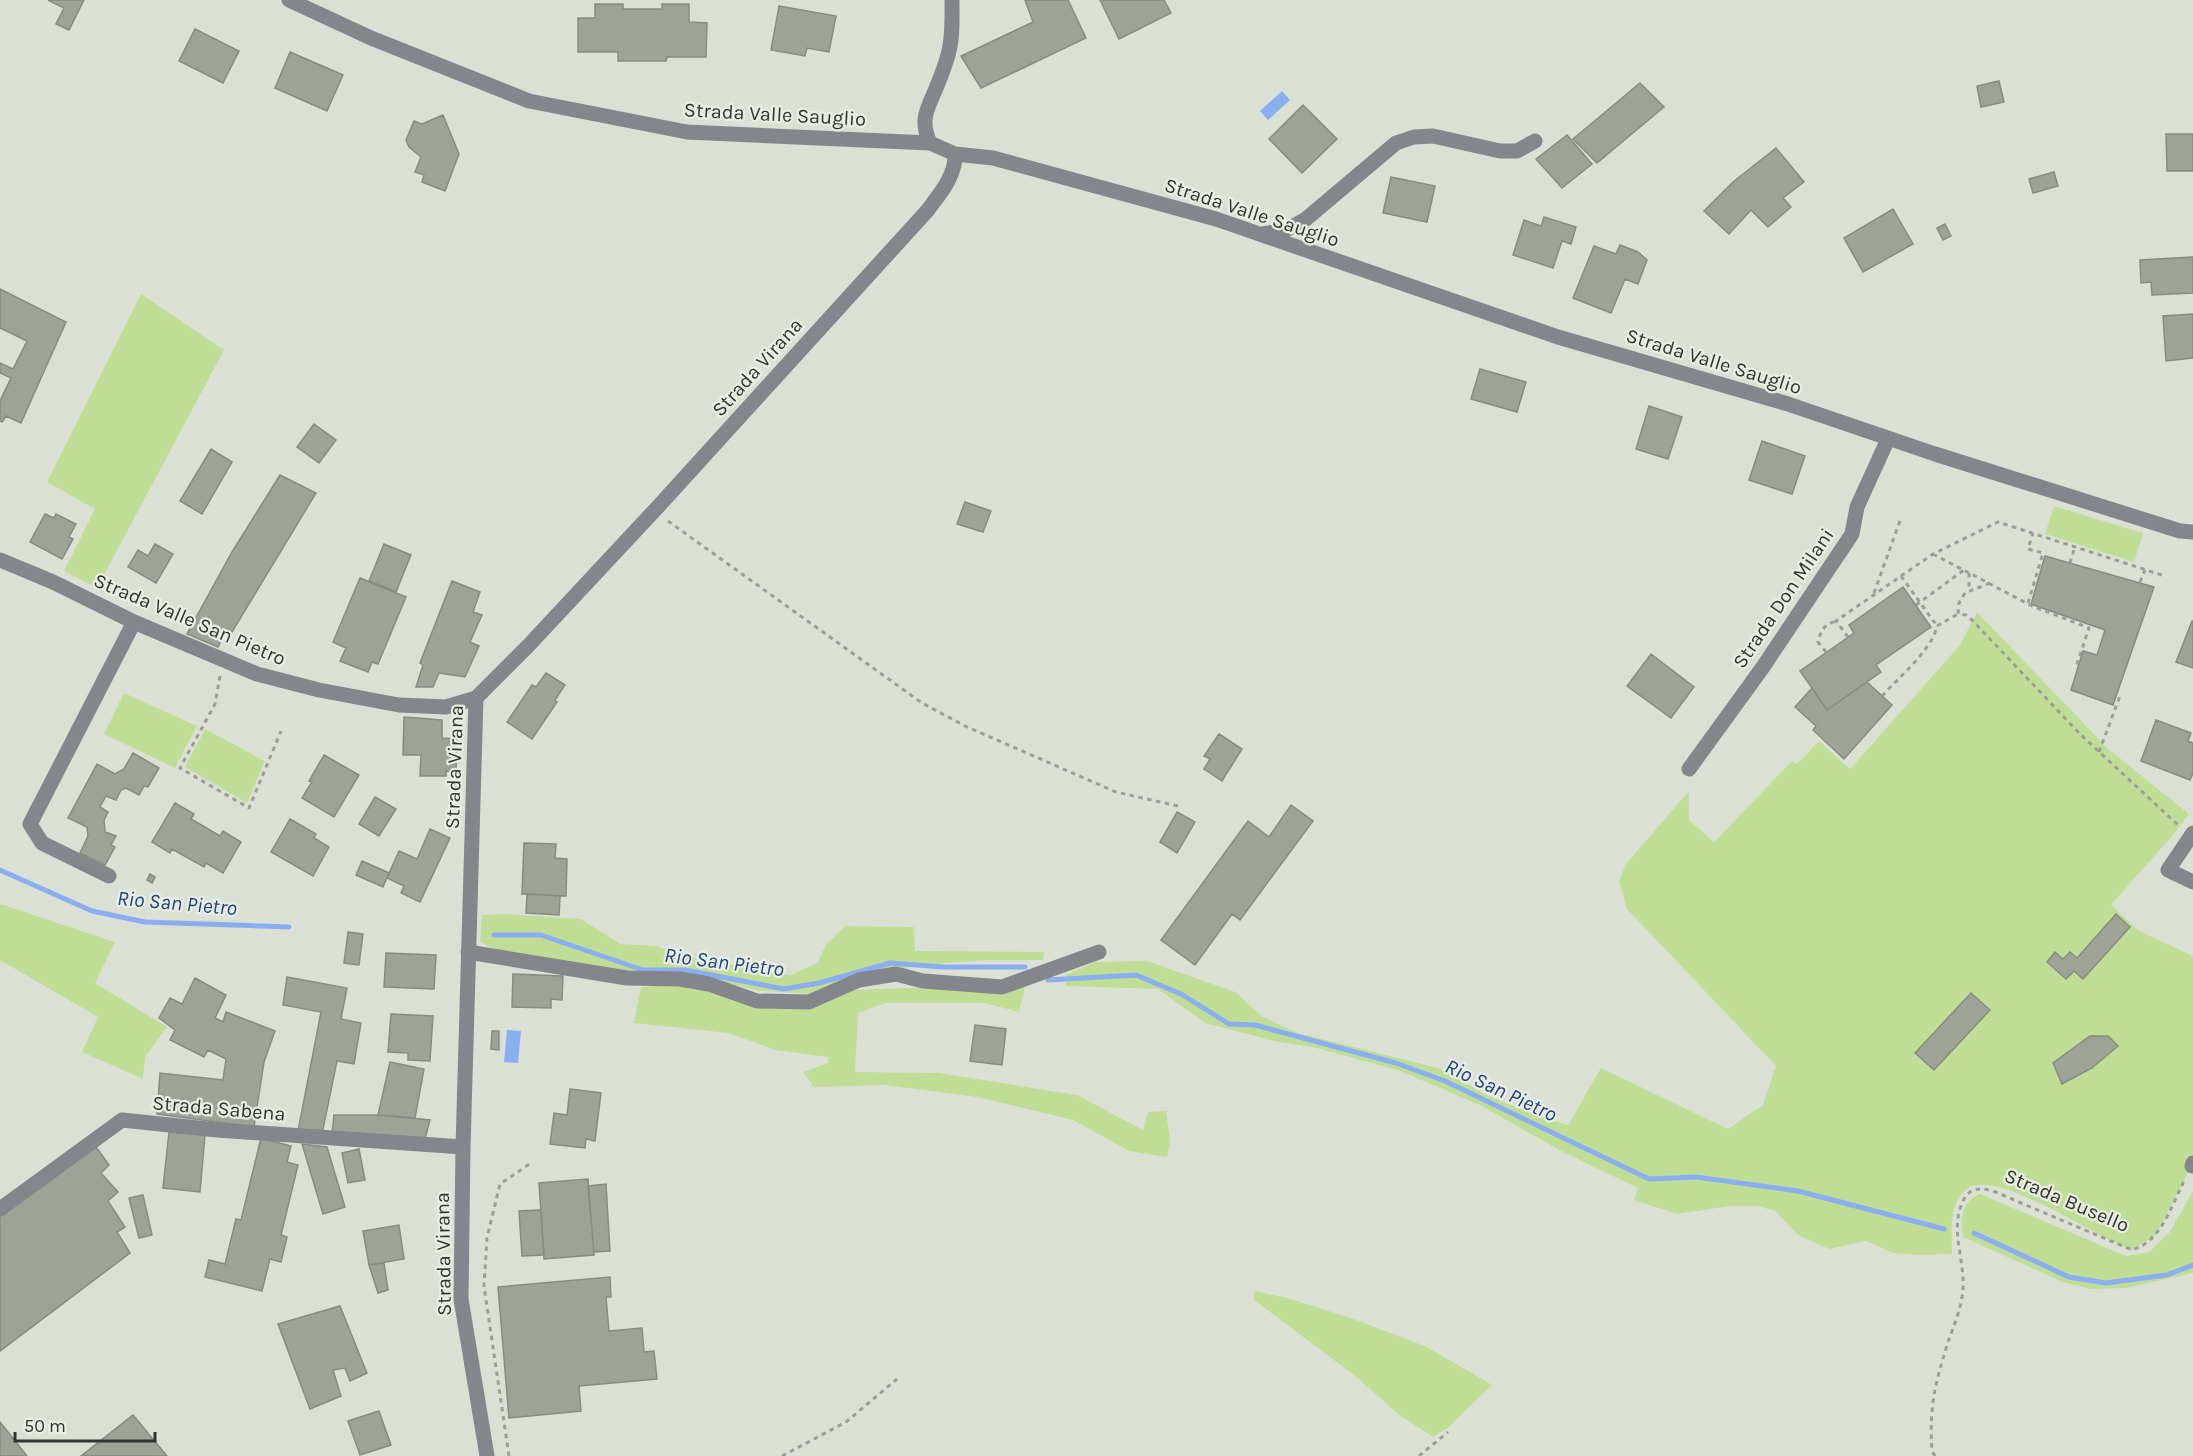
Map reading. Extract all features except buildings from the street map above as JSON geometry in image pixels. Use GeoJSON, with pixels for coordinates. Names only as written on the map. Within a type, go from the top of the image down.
{"type":"FeatureCollection","features":[{"type":"Feature","properties":{"kind":"street","name":"Strada Valle Sauglio"},"geometry":{"type":"LineString","coordinates":[[289,0],[371,38],[529,101],[687,132],[930,143],[955,154],[993,158],[1216,219],[1558,337],[1788,404],[1888,439],[2180,531],[2193,532]]}},
{"type":"Feature","properties":{"kind":"street"},"geometry":{"type":"LineString","coordinates":[[930,143],[925,132],[926,108],[937,86],[948,53],[952,0]]}},
{"type":"Feature","properties":{"kind":"street"},"geometry":{"type":"LineString","coordinates":[[1260,234],[1286,230],[1306,219],[1396,142],[1414,137],[1433,136],[1500,151],[1517,151],[1535,141]]}},
{"type":"Feature","properties":{"kind":"street","name":"Strada Virana"},"geometry":{"type":"LineString","coordinates":[[487,1456],[461,1299],[476,698],[528,646],[655,510],[927,211],[945,186],[955,163],[955,154]]}},
{"type":"Feature","properties":{"kind":"street","name":"Strada Don Milani"},"geometry":{"type":"LineString","coordinates":[[1689,769],[1763,667],[1852,534],[1857,507],[1888,439]]}},
{"type":"Feature","properties":{"kind":"street","name":"Strada Valle San Pietro"},"geometry":{"type":"LineString","coordinates":[[0,560],[53,582],[134,622],[257,674],[319,690],[399,705],[446,708],[476,698]]}},
{"type":"Feature","properties":{"kind":"street"},"geometry":{"type":"LineString","coordinates":[[109,876],[42,843],[30,824],[134,622]]}},
{"type":"Feature","properties":{"kind":"street"},"geometry":{"type":"LineString","coordinates":[[2192,835],[2168,870],[2193,882]]}},
{"type":"Feature","properties":{"kind":"street"},"geometry":{"type":"LineString","coordinates":[[468,952],[627,978],[681,979],[709,984],[757,1001],[808,1002],[859,980],[896,974],[923,981],[1002,987],[1099,952]]}},
{"type":"Feature","properties":{"kind":"street","name":"Strada Sabena"},"geometry":{"type":"LineString","coordinates":[[0,1209],[122,1120],[217,1130],[463,1147]]}},
{"type":"Feature","properties":{"kind":"path"},"geometry":{"type":"LineString","coordinates":[[655,510],[660,516],[922,703],[965,726],[1116,792],[1182,807]]}},
{"type":"Feature","properties":{"kind":"path"},"geometry":{"type":"LineString","coordinates":[[1874,594],[1901,518]]}},
{"type":"Feature","properties":{"kind":"path"},"geometry":{"type":"LineString","coordinates":[[1826,652],[1818,642],[1820,631],[1827,624],[1836,621],[1933,554],[1998,522],[2165,576]]}},
{"type":"Feature","properties":{"kind":"path"},"geometry":{"type":"LineString","coordinates":[[2028,603],[2043,553],[2028,549],[2033,533]]}},
{"type":"Feature","properties":{"kind":"path"},"geometry":{"type":"LineString","coordinates":[[2070,563],[2075,546]]}},
{"type":"Feature","properties":{"kind":"path"},"geometry":{"type":"LineString","coordinates":[[1933,554],[2028,603],[2089,628],[2076,667],[2078,668]]}},
{"type":"Feature","properties":{"kind":"path"},"geometry":{"type":"LineString","coordinates":[[2140,582],[2145,569]]}},
{"type":"Feature","properties":{"kind":"path"},"geometry":{"type":"LineString","coordinates":[[1916,605],[1964,570]]}},
{"type":"Feature","properties":{"kind":"path"},"geometry":{"type":"LineString","coordinates":[[1969,573],[1970,590]]}},
{"type":"Feature","properties":{"kind":"path"},"geometry":{"type":"LineString","coordinates":[[1901,576],[1937,626]]}},
{"type":"Feature","properties":{"kind":"path"},"geometry":{"type":"LineString","coordinates":[[1958,614],[1959,603],[1965,592],[1990,584]]}},
{"type":"Feature","properties":{"kind":"path"},"geometry":{"type":"LineString","coordinates":[[1882,696],[1925,648],[1934,636],[1937,626],[1958,614],[1966,615],[2099,752],[2192,835]]}},
{"type":"Feature","properties":{"kind":"path"},"geometry":{"type":"LineString","coordinates":[[1836,621],[1848,637]]}},
{"type":"Feature","properties":{"kind":"path"},"geometry":{"type":"LineString","coordinates":[[220,676],[215,704],[180,768],[249,808],[281,731]]}},
{"type":"Feature","properties":{"kind":"path"},"geometry":{"type":"LineString","coordinates":[[2099,752],[2121,693]]}},
{"type":"Feature","properties":{"kind":"path"},"geometry":{"type":"LineString","coordinates":[[509,1456],[484,1286],[487,1238],[500,1184],[531,1163]]}},
{"type":"Feature","properties":{"kind":"path","name":"Strada Busello"},"geometry":{"type":"LineString","coordinates":[[1935,1456],[1932,1451],[1930,1412],[1963,1290],[1957,1222],[1961,1205],[1970,1192],[1980,1188],[1993,1191],[2132,1250],[2142,1247],[2156,1235],[2192,1165]]}},
{"type":"Feature","properties":{"kind":"path"},"geometry":{"type":"LineString","coordinates":[[782,1456],[846,1422],[897,1379]]}},
{"type":"Feature","properties":{"kind":"path"},"geometry":{"type":"LineString","coordinates":[[1419,1456],[1448,1432]]}},
{"type":"Feature","properties":{"kind":"green space"},"geometry":{"type":"Polygon","coordinates":[[[141,294],[224,350],[97,588],[64,571],[95,509],[47,482],[141,294]]]}},
{"type":"Feature","properties":{"kind":"green space"},"geometry":{"type":"Polygon","coordinates":[[[2054,506],[2143,533],[2134,562],[2045,534],[2054,506]]]}},
{"type":"Feature","properties":{"kind":"green space"},"geometry":{"type":"Polygon","coordinates":[[[1977,612],[2107,748],[2189,814],[2111,905],[2139,931],[2193,956],[2193,1163],[2156,1235],[2132,1250],[2023,1196],[2000,1188],[1981,1185],[1967,1189],[1957,1202],[1952,1219],[1952,1254],[1893,1253],[1866,1241],[1829,1249],[1798,1235],[1775,1211],[1758,1206],[1730,1206],[1677,1214],[1634,1200],[1638,1188],[1561,1151],[1480,1105],[1398,1070],[1313,1047],[1279,1042],[1205,1023],[1158,989],[1066,986],[1066,975],[1095,962],[1147,961],[1235,992],[1263,1017],[1298,1033],[1438,1068],[1489,1096],[1532,1114],[1568,1125],[1601,1068],[1728,1129],[1763,1105],[1776,1066],[1627,909],[1619,881],[1626,864],[1689,791],[1689,820],[1714,842],[1792,761],[1797,764],[1819,741],[1850,769],[1960,645],[1977,612]]]}},
{"type":"Feature","properties":{"kind":"green space"},"geometry":{"type":"Polygon","coordinates":[[[124,693],[197,726],[175,768],[104,734],[124,693]]]}},
{"type":"Feature","properties":{"kind":"green space"},"geometry":{"type":"Polygon","coordinates":[[[205,729],[265,761],[247,803],[185,767],[205,729]]]}},
{"type":"Feature","properties":{"kind":"green space"},"geometry":{"type":"Polygon","coordinates":[[[0,905],[115,942],[95,983],[167,1027],[145,1057],[143,1079],[82,1052],[98,1017],[0,960],[0,905]]]}},
{"type":"Feature","properties":{"kind":"green space"},"geometry":{"type":"Polygon","coordinates":[[[506,914],[581,919],[620,944],[657,946],[678,955],[791,975],[817,963],[826,945],[845,926],[914,927],[915,951],[1044,952],[1043,960],[987,960],[922,965],[855,976],[814,994],[760,991],[710,979],[642,974],[493,949],[480,942],[482,915],[506,914]]]}},
{"type":"Feature","properties":{"kind":"green space"},"geometry":{"type":"Polygon","coordinates":[[[678,984],[709,990],[754,1004],[855,990],[970,989],[1006,994],[1025,986],[1019,1012],[985,1003],[885,1003],[858,1013],[855,1072],[939,1073],[1077,1095],[1143,1130],[1148,1112],[1166,1111],[1170,1142],[1167,1157],[1129,1151],[1073,1120],[977,1097],[885,1085],[814,1087],[803,1072],[828,1063],[828,1057],[776,1050],[728,1033],[634,1023],[641,987],[678,984]]]}},
{"type":"Feature","properties":{"kind":"green space"},"geometry":{"type":"Polygon","coordinates":[[[2193,1191],[2193,1273],[2126,1288],[2091,1289],[2063,1282],[1963,1237],[1963,1211],[1969,1201],[1980,1194],[2126,1256],[2149,1252],[2169,1233],[2193,1191]]]}},
{"type":"Feature","properties":{"kind":"green space"},"geometry":{"type":"Polygon","coordinates":[[[1255,1291],[1287,1298],[1348,1317],[1427,1347],[1492,1385],[1448,1428],[1433,1437],[1399,1415],[1359,1379],[1254,1300],[1255,1291]]]}},
{"type":"Feature","properties":{"kind":"water"},"geometry":{"type":"Polygon","coordinates":[[[1282,91],[1290,100],[1268,120],[1260,111],[1282,91]]]}},
{"type":"Feature","properties":{"kind":"water"},"geometry":{"type":"Polygon","coordinates":[[[507,1030],[521,1031],[518,1063],[504,1062],[507,1030]]]}},
{"type":"Feature","properties":{"kind":"waterway","name":"Rio San Pietro"},"geometry":{"type":"LineString","coordinates":[[0,870],[92,911],[145,922],[289,927]]}},
{"type":"Feature","properties":{"kind":"waterway","name":"Rio San Pietro"},"geometry":{"type":"LineString","coordinates":[[494,935],[541,935],[643,970],[685,970],[784,989],[819,983],[890,963],[943,967],[1025,967]]}},
{"type":"Feature","properties":{"kind":"waterway","name":"Rio San Pietro"},"geometry":{"type":"LineString","coordinates":[[1048,980],[1136,975],[1181,994],[1229,1024],[1255,1025],[1396,1063],[1445,1081],[1649,1179],[1696,1177],[1798,1191],[1944,1229]]}},
{"type":"Feature","properties":{"kind":"waterway","name":"Rio San Pietro"},"geometry":{"type":"LineString","coordinates":[[1974,1233],[2069,1277],[2106,1283],[2167,1275],[2193,1265]]}}]}
